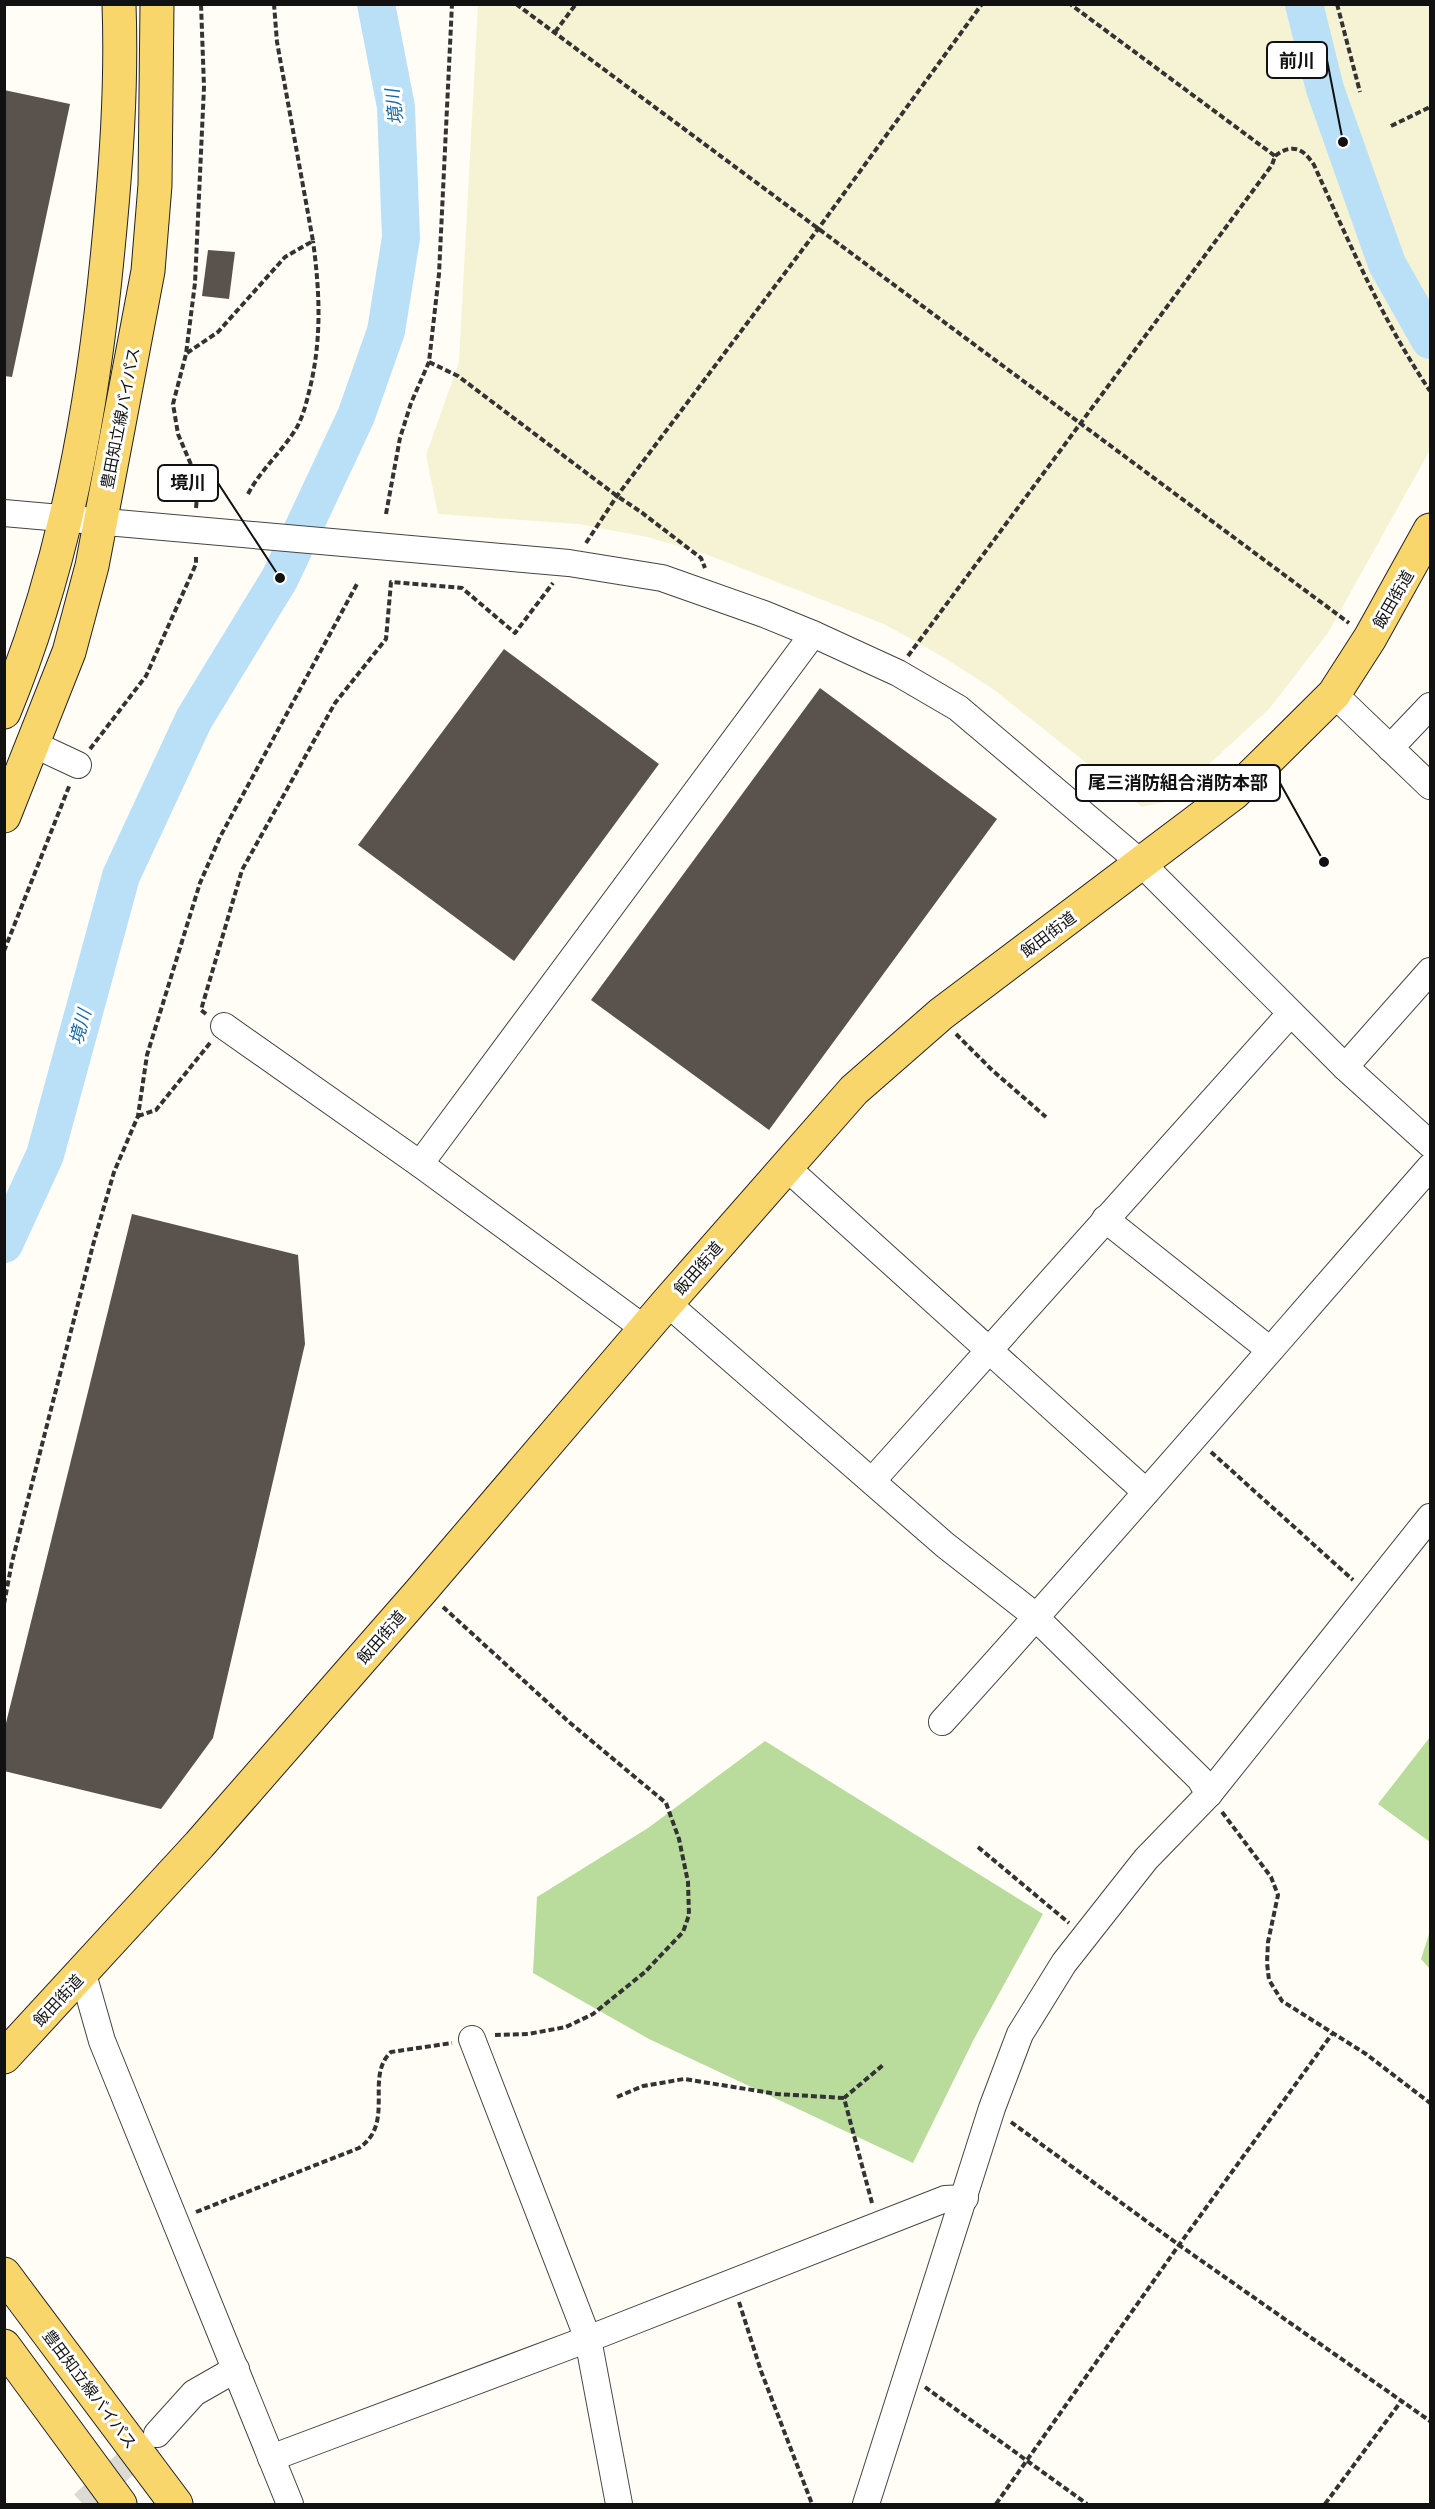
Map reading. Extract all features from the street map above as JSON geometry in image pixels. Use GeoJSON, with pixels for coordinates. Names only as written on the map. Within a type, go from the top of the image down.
{"type":"FeatureCollection","features":[{"type":"Feature","properties":{"kind":"main road","name":"豊田知立線バイパス"},"geometry":{"type":"LineString","coordinates":[[4,712],[23,666],[55,567],[67,518],[94,371],[116,166],[121,53],[119,4]]}},
{"type":"Feature","properties":{"kind":"main road","name":"豊田知立線バイパス"},"geometry":{"type":"LineString","coordinates":[[4,816],[69,652],[92,567],[148,271],[155,185],[157,4]]}},
{"type":"Feature","properties":{"kind":"main road","name":"飯田街道"},"geometry":{"type":"LineString","coordinates":[[4,2057],[83,1974],[199,1845],[854,1090],[941,1014],[1234,793],[1334,694],[1370,638],[1431,530]]}},
{"type":"Feature","properties":{"kind":"main road","name":"豊田知立線バイパス"},"geometry":{"type":"LineString","coordinates":[[4,2274],[176,2505]]}},
{"type":"Feature","properties":{"kind":"main road"},"geometry":{"type":"LineString","coordinates":[[4,2346],[120,2505]]}},
{"type":"Feature","properties":{"kind":"street"},"geometry":{"type":"LineString","coordinates":[[4,513],[569,563],[662,578],[813,634],[898,673],[958,708],[1141,863],[1290,1014],[1431,1144]]}},
{"type":"Feature","properties":{"kind":"street"},"geometry":{"type":"LineString","coordinates":[[420,1164],[813,634]]}},
{"type":"Feature","properties":{"kind":"street"},"geometry":{"type":"LineString","coordinates":[[1334,694],[1431,786]]}},
{"type":"Feature","properties":{"kind":"street"},"geometry":{"type":"LineString","coordinates":[[1390,748],[1431,706]]}},
{"type":"Feature","properties":{"kind":"street"},"geometry":{"type":"LineString","coordinates":[[33,744],[78,765]]}},
{"type":"Feature","properties":{"kind":"street"},"geometry":{"type":"LineString","coordinates":[[1345,1067],[1431,971]]}},
{"type":"Feature","properties":{"kind":"street"},"geometry":{"type":"LineString","coordinates":[[872,1481],[1290,1014]]}},
{"type":"Feature","properties":{"kind":"street"},"geometry":{"type":"LineString","coordinates":[[224,1026],[420,1164],[645,1329]]}},
{"type":"Feature","properties":{"kind":"street"},"geometry":{"type":"LineString","coordinates":[[786,1167],[1146,1492]]}},
{"type":"Feature","properties":{"kind":"street"},"geometry":{"type":"LineString","coordinates":[[942,1722],[1196,1438],[1431,1167]]}},
{"type":"Feature","properties":{"kind":"street"},"geometry":{"type":"LineString","coordinates":[[1105,1219],[1270,1350]]}},
{"type":"Feature","properties":{"kind":"street"},"geometry":{"type":"LineString","coordinates":[[667,1304],[945,1545],[1028,1610],[1200,1779],[1209,1794]]}},
{"type":"Feature","properties":{"kind":"street"},"geometry":{"type":"LineString","coordinates":[[866,2505],[992,2108],[1020,2034],[1064,1963],[1146,1859],[1209,1794],[1431,1517]]}},
{"type":"Feature","properties":{"kind":"street"},"geometry":{"type":"LineString","coordinates":[[83,1974],[102,2042],[290,2505]]}},
{"type":"Feature","properties":{"kind":"street"},"geometry":{"type":"LineString","coordinates":[[472,2039],[588,2339],[619,2505]]}},
{"type":"Feature","properties":{"kind":"street"},"geometry":{"type":"LineString","coordinates":[[271,2458],[588,2339],[945,2199],[965,2198]]}},
{"type":"Feature","properties":{"kind":"street"},"geometry":{"type":"LineString","coordinates":[[158,2434],[194,2393],[236,2369]]}},
{"type":"Feature","properties":{"kind":"path"},"geometry":{"type":"LineString","coordinates":[[196,508],[198,487],[178,434],[173,404],[186,354],[195,283],[203,99],[201,4]]}},
{"type":"Feature","properties":{"kind":"path"},"geometry":{"type":"LineString","coordinates":[[248,494],[256,477],[296,429],[302,417],[315,369],[320,321],[313,241],[277,42],[274,4]]}},
{"type":"Feature","properties":{"kind":"path"},"geometry":{"type":"LineString","coordinates":[[386,514],[400,438],[411,403],[429,362],[439,274],[452,4]]}},
{"type":"Feature","properties":{"kind":"path"},"geometry":{"type":"LineString","coordinates":[[516,4],[1370,638]]}},
{"type":"Feature","properties":{"kind":"path"},"geometry":{"type":"LineString","coordinates":[[555,32],[576,4]]}},
{"type":"Feature","properties":{"kind":"path"},"geometry":{"type":"LineString","coordinates":[[138,1116],[156,1110],[224,1026],[201,1010],[242,870],[334,703],[386,639],[391,582],[462,588],[515,633],[586,544],[617,496],[818,229],[982,4]]}},
{"type":"Feature","properties":{"kind":"path"},"geometry":{"type":"LineString","coordinates":[[1070,4],[1275,156]]}},
{"type":"Feature","properties":{"kind":"path"},"geometry":{"type":"LineString","coordinates":[[1337,4],[1360,92]]}},
{"type":"Feature","properties":{"kind":"path"},"geometry":{"type":"LineString","coordinates":[[1391,126],[1431,107]]}},
{"type":"Feature","properties":{"kind":"path"},"geometry":{"type":"LineString","coordinates":[[898,673],[915,644],[1082,425],[1272,165],[1275,156],[1289,147],[1295,147],[1306,153],[1314,165],[1370,289],[1403,351],[1431,391]]}},
{"type":"Feature","properties":{"kind":"path"},"geometry":{"type":"LineString","coordinates":[[186,354],[218,332],[285,257],[313,241]]}},
{"type":"Feature","properties":{"kind":"path"},"geometry":{"type":"LineString","coordinates":[[429,362],[458,376],[641,512],[700,558],[705,568]]}},
{"type":"Feature","properties":{"kind":"path"},"geometry":{"type":"LineString","coordinates":[[4,1604],[12,1562],[93,1245],[114,1172],[138,1116],[147,1055],[200,883],[220,837],[357,584]]}},
{"type":"Feature","properties":{"kind":"path"},"geometry":{"type":"LineString","coordinates":[[941,1014],[953,1030],[992,1070],[1046,1117]]}},
{"type":"Feature","properties":{"kind":"path"},"geometry":{"type":"LineString","coordinates":[[1196,1438],[1369,1594]]}},
{"type":"Feature","properties":{"kind":"path"},"geometry":{"type":"LineString","coordinates":[[176,2221],[359,2148],[373,2137],[376,2129],[381,2071],[391,2052],[504,2034],[528,2034],[566,2028],[593,2014],[645,1972],[680,1937],[687,1925],[690,1903],[684,1858],[666,1803],[569,1722],[423,1589]]}},
{"type":"Feature","properties":{"kind":"path"},"geometry":{"type":"LineString","coordinates":[[1209,1794],[1271,1877],[1278,1895],[1268,1942],[1269,1980],[1282,2001],[1366,2055],[1431,2103]]}},
{"type":"Feature","properties":{"kind":"path"},"geometry":{"type":"LineString","coordinates":[[978,1847],[1085,1936]]}},
{"type":"Feature","properties":{"kind":"path"},"geometry":{"type":"LineString","coordinates":[[996,2505],[1179,2245],[1332,2034]]}},
{"type":"Feature","properties":{"kind":"path"},"geometry":{"type":"LineString","coordinates":[[617,2097],[643,2086],[684,2079],[777,2094],[844,2098],[883,2065]]}},
{"type":"Feature","properties":{"kind":"path"},"geometry":{"type":"LineString","coordinates":[[844,2098],[877,2225]]}},
{"type":"Feature","properties":{"kind":"path"},"geometry":{"type":"LineString","coordinates":[[992,2108],[1179,2245],[1431,2421]]}},
{"type":"Feature","properties":{"kind":"path"},"geometry":{"type":"LineString","coordinates":[[732,2282],[761,2371],[812,2505]]}},
{"type":"Feature","properties":{"kind":"path"},"geometry":{"type":"LineString","coordinates":[[908,2374],[1087,2505]]}},
{"type":"Feature","properties":{"kind":"path"},"geometry":{"type":"LineString","coordinates":[[1325,2505],[1402,2400]]}},
{"type":"Feature","properties":{"kind":"shaded area"},"geometry":{"type":"Polygon","coordinates":[[[478,5],[1430,5],[1430,450],[1328,633],[1269,709],[1169,801],[1142,807],[993,689],[943,657],[884,624],[703,553],[647,537],[578,524],[438,514],[426,455],[459,362],[478,5]]]}},
{"type":"Feature","properties":{"kind":"green space"},"geometry":{"type":"Polygon","coordinates":[[[1430,1737],[1430,1842],[1378,1804],[1430,1737]]]}},
{"type":"Feature","properties":{"kind":"green space"},"geometry":{"type":"Polygon","coordinates":[[[765,1741],[1043,1914],[974,2039],[913,2163],[649,2039],[533,1973],[537,1897],[648,1828],[765,1741]]]}},
{"type":"Feature","properties":{"kind":"green space"},"geometry":{"type":"Polygon","coordinates":[[[1430,1931],[1430,1969],[1421,1959],[1430,1931]]]}},
{"type":"Feature","properties":{"kind":"building"},"geometry":{"type":"Polygon","coordinates":[[[4,90],[70,104],[12,377],[4,376],[4,90]]]}},
{"type":"Feature","properties":{"kind":"building"},"geometry":{"type":"Polygon","coordinates":[[[208,250],[235,252],[229,299],[202,296],[208,250]]]}},
{"type":"Feature","properties":{"kind":"building"},"geometry":{"type":"Polygon","coordinates":[[[504,649],[659,764],[514,961],[358,845],[504,649]]]}},
{"type":"Feature","properties":{"kind":"building"},"geometry":{"type":"Polygon","coordinates":[[[820,688],[997,819],[769,1130],[591,1000],[820,688]]]}},
{"type":"Feature","properties":{"kind":"building"},"geometry":{"type":"Polygon","coordinates":[[[132,1214],[298,1255],[305,1344],[213,1738],[161,1809],[4,1771],[4,1731],[132,1214]]]}},
{"type":"Feature","properties":{"kind":"waterway","name":"境川"},"geometry":{"type":"LineString","coordinates":[[4,1244],[45,1155],[121,876],[194,719],[280,578],[356,416],[386,331],[401,238],[396,107],[376,4]]}},
{"type":"Feature","properties":{"kind":"waterway"},"geometry":{"type":"LineString","coordinates":[[1304,4],[1325,89],[1387,264],[1430,340]]}},
{"type":"Feature","properties":{"kind":"tunnel"},"geometry":{"type":"LineString","coordinates":[[83,2504],[150,2441]]}},
{"type":"Feature","properties":{"kind":"place","name":"前川"},"geometry":{"type":"Point","coordinates":[1343,142]}},
{"type":"Feature","properties":{"kind":"place","name":"境川"},"geometry":{"type":"Point","coordinates":[280,578]}},
{"type":"Feature","properties":{"kind":"place","name":"尾三消防組合消防本部"},"geometry":{"type":"Point","coordinates":[1324,862]}}]}
